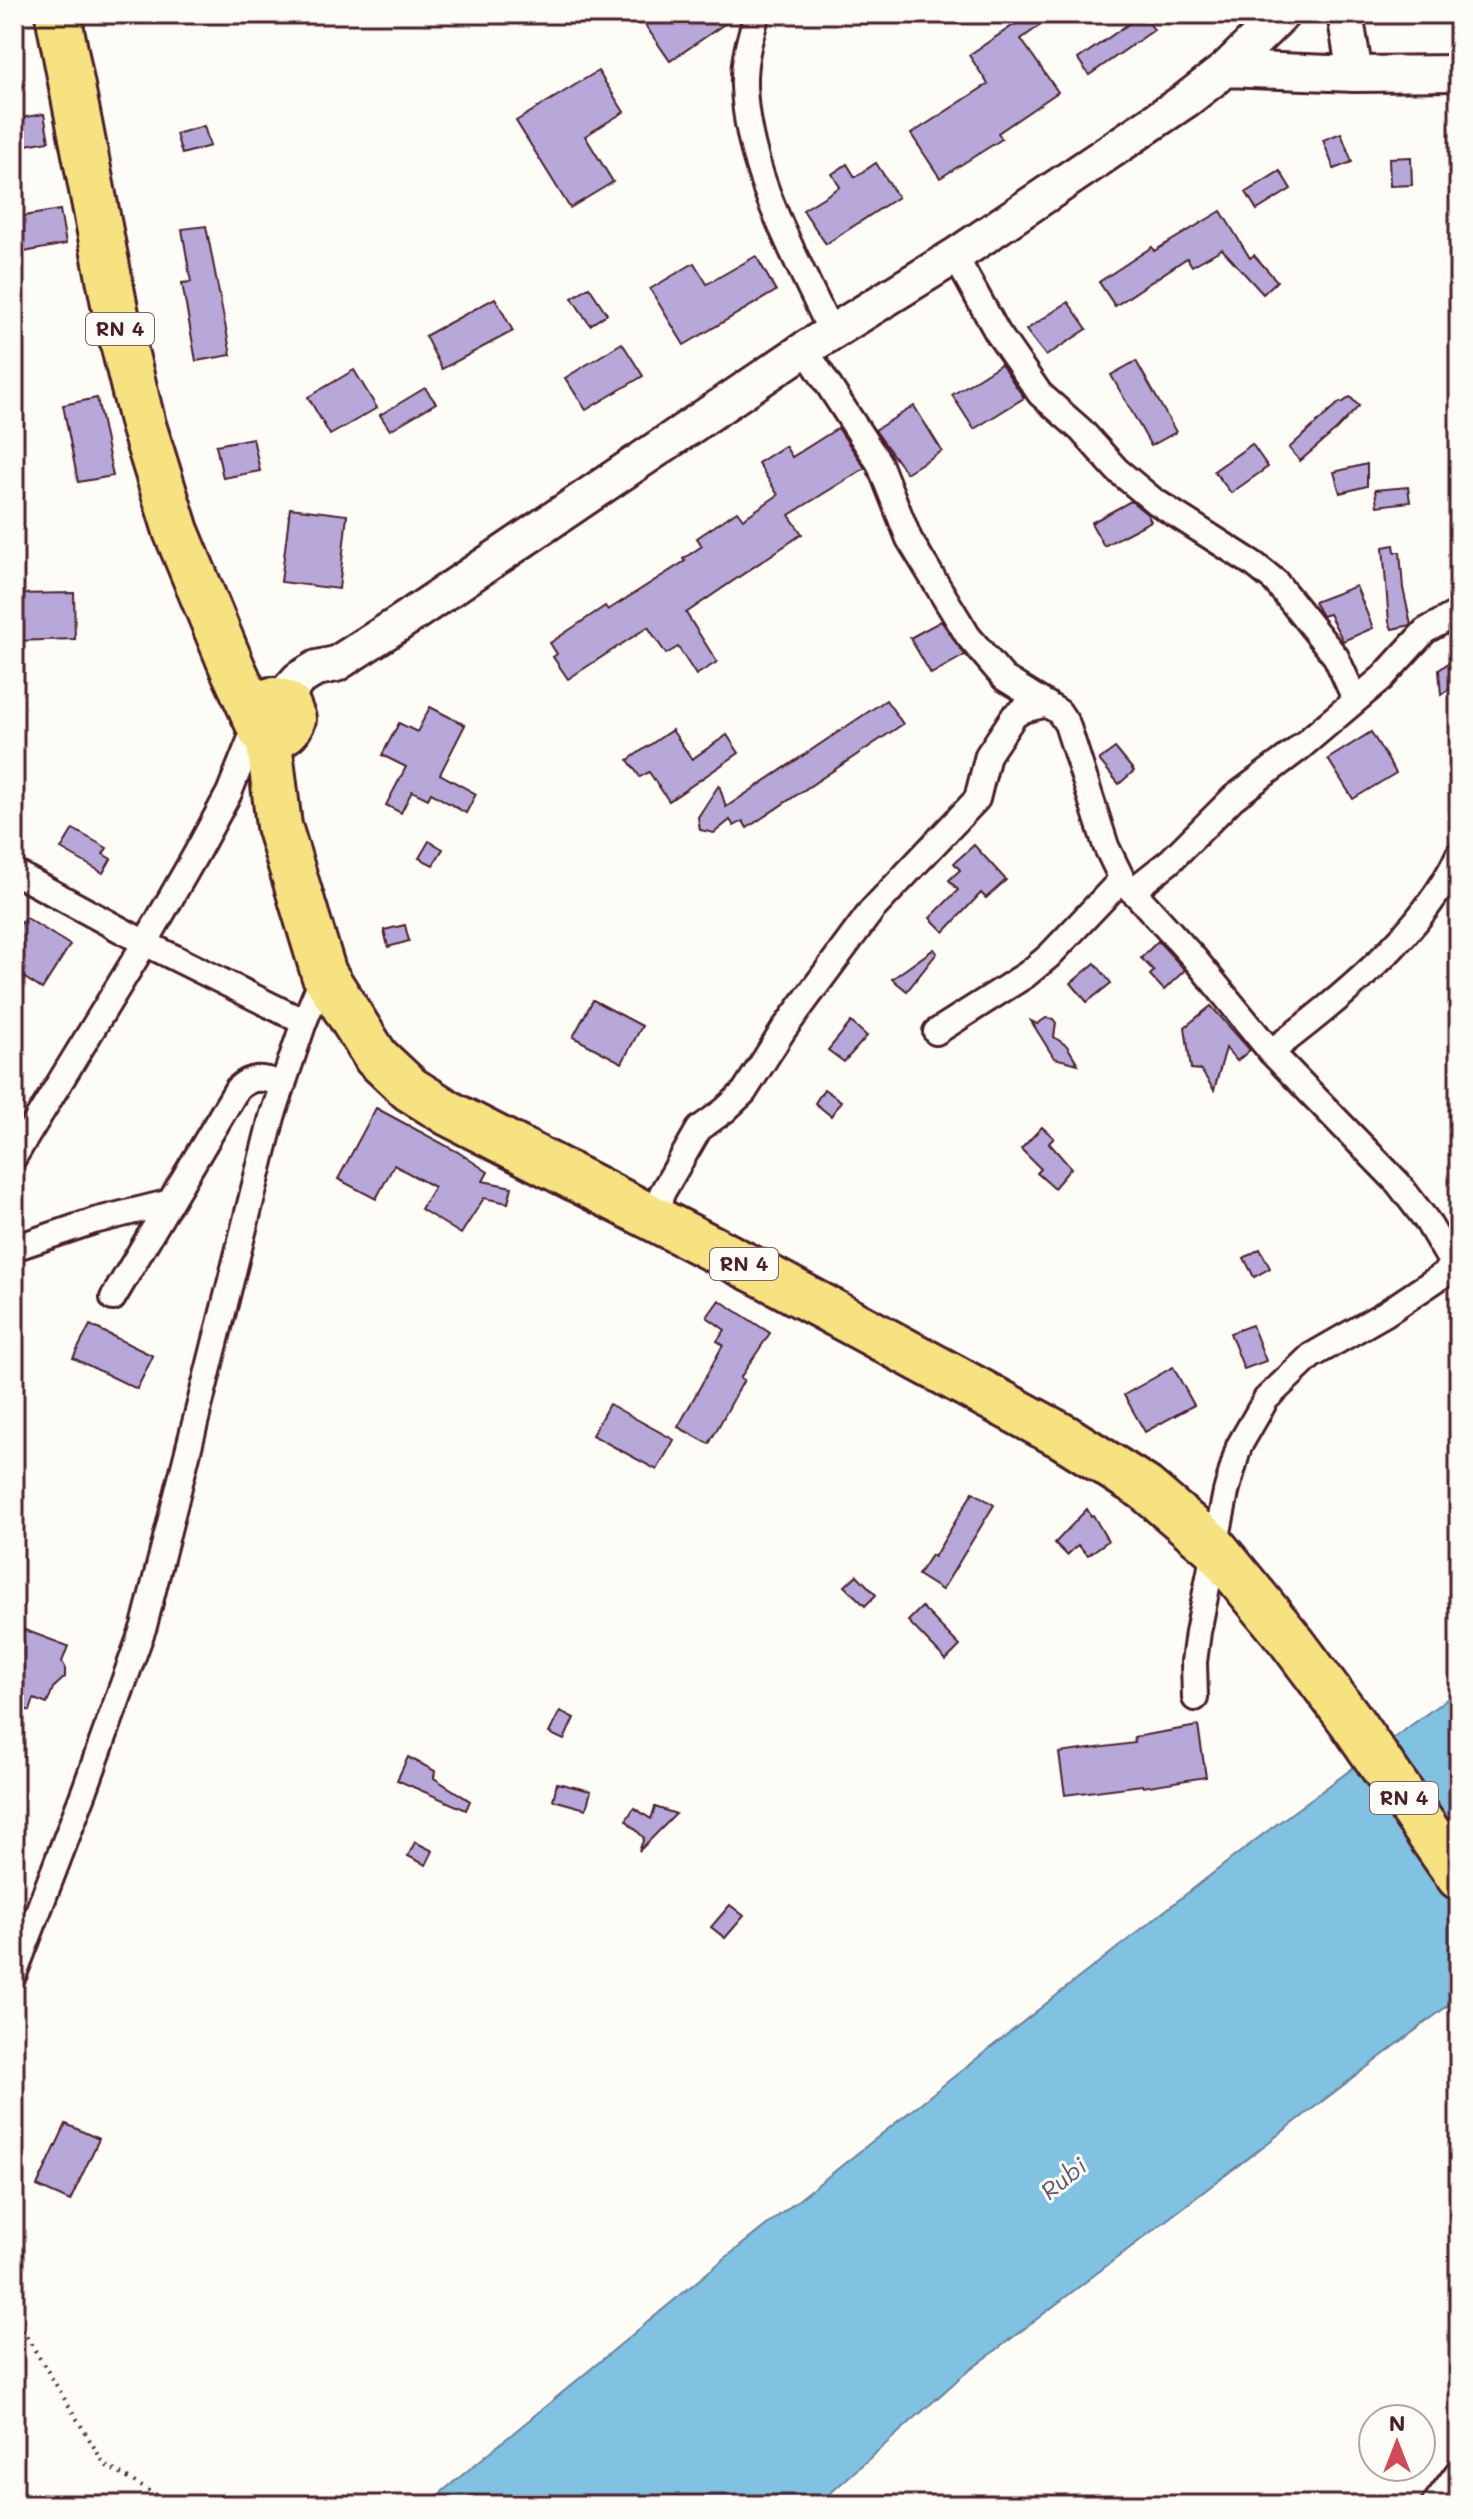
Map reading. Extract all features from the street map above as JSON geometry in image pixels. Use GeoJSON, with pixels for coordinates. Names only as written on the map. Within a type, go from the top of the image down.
{"type":"FeatureCollection","features":[{"type":"Feature","properties":{"kind":"highway","name":"RN 4"},"geometry":{"type":"LineString","coordinates":[[58,14],[116,314],[143,425],[176,531],[218,633],[261,675],[271,715],[279,826],[324,974],[376,1057],[410,1089],[450,1114],[655,1219],[1064,1437],[1145,1488],[1214,1547],[1292,1642],[1349,1718],[1459,1877]]}},
{"type":"Feature","properties":{"kind":"street"},"geometry":{"type":"LineString","coordinates":[[757,14],[747,49],[744,85],[751,140],[818,340],[879,463],[909,539],[968,636],[1004,678],[1015,704],[1014,716]]}},
{"type":"Feature","properties":{"kind":"street"},"geometry":{"type":"LineString","coordinates":[[14,1157],[145,943],[271,715],[315,698],[328,682],[336,664],[818,340],[955,256],[1186,100],[1226,69],[1282,14]]}},
{"type":"Feature","properties":{"kind":"street"},"geometry":{"type":"LineString","coordinates":[[1345,14],[1355,74]]}},
{"type":"Feature","properties":{"kind":"street"},"geometry":{"type":"LineString","coordinates":[[1226,69],[1355,74],[1459,73]]}},
{"type":"Feature","properties":{"kind":"street"},"geometry":{"type":"LineString","coordinates":[[955,256],[997,332],[1040,394],[1081,430],[1117,470],[1153,500],[1275,581],[1336,657],[1355,699]]}},
{"type":"Feature","properties":{"kind":"street"},"geometry":{"type":"LineString","coordinates":[[936,1032],[1026,975],[1127,885],[1170,861],[1233,798],[1297,750],[1382,678],[1425,631],[1459,612]]}},
{"type":"Feature","properties":{"kind":"street"},"geometry":{"type":"LineString","coordinates":[[1004,678],[1059,712],[1067,724],[1106,846],[1127,885],[1194,958],[1271,1052],[1398,1183],[1456,1265],[1386,1313],[1311,1356],[1266,1399],[1239,1446],[1226,1492],[1198,1632],[1194,1662],[1195,1698]]}},
{"type":"Feature","properties":{"kind":"street"},"geometry":{"type":"LineString","coordinates":[[655,1219],[662,1193],[699,1129],[744,1092],[784,1029],[872,910],[977,799],[988,755],[1014,716],[1023,710],[1047,704]]}},
{"type":"Feature","properties":{"kind":"street"},"geometry":{"type":"LineString","coordinates":[[1271,1052],[1323,1012],[1433,902],[1459,854]]}},
{"type":"Feature","properties":{"kind":"street"},"geometry":{"type":"LineString","coordinates":[[14,872],[145,943],[304,1022]]}},
{"type":"Feature","properties":{"kind":"street"},"geometry":{"type":"LineString","coordinates":[[14,1974],[144,1626],[272,1117],[324,974]]}},
{"type":"Feature","properties":{"kind":"street"},"geometry":{"type":"LineString","coordinates":[[113,1298],[237,1089],[247,1080],[260,1076],[283,1084]]}},
{"type":"Feature","properties":{"kind":"street"},"geometry":{"type":"LineString","coordinates":[[14,1248],[94,1221],[167,1203]]}},
{"type":"Feature","properties":{"kind":"street"},"geometry":{"type":"LineString","coordinates":[[1434,2505],[1459,2471]]}},
{"type":"Feature","properties":{"kind":"path"},"geometry":{"type":"LineString","coordinates":[[14,2316],[105,2465],[158,2496],[162,2505]]}},
{"type":"Feature","properties":{"kind":"water","name":"Rubi"},"geometry":{"type":"Polygon","coordinates":[[[1459,1690],[1459,1997],[962,2376],[817,2505],[426,2505],[724,2259],[1062,1991],[1262,1835],[1459,1690]]]}},
{"type":"Feature","properties":{"kind":"building"},"geometry":{"type":"Polygon","coordinates":[[[655,14],[739,14],[670,61],[643,22],[655,14]]]}},
{"type":"Feature","properties":{"kind":"building"},"geometry":{"type":"Polygon","coordinates":[[[1030,14],[1056,14],[1021,39],[1058,92],[998,133],[1002,139],[940,178],[911,134],[988,84],[969,55],[1030,14]]]}},
{"type":"Feature","properties":{"kind":"building"},"geometry":{"type":"Polygon","coordinates":[[[1143,14],[1154,30],[1089,75],[1078,59],[1143,14]]]}},
{"type":"Feature","properties":{"kind":"building"},"geometry":{"type":"Polygon","coordinates":[[[598,71],[624,112],[585,136],[613,182],[570,208],[516,121],[598,71]]]}},
{"type":"Feature","properties":{"kind":"building"},"geometry":{"type":"Polygon","coordinates":[[[44,114],[49,141],[14,147],[14,119],[44,114]]]}},
{"type":"Feature","properties":{"kind":"building"},"geometry":{"type":"Polygon","coordinates":[[[204,126],[210,146],[182,154],[176,134],[204,126]]]}},
{"type":"Feature","properties":{"kind":"building"},"geometry":{"type":"Polygon","coordinates":[[[1341,133],[1352,162],[1334,169],[1323,140],[1341,133]]]}},
{"type":"Feature","properties":{"kind":"building"},"geometry":{"type":"Polygon","coordinates":[[[1411,157],[1412,185],[1390,186],[1389,158],[1411,157]]]}},
{"type":"Feature","properties":{"kind":"building"},"geometry":{"type":"Polygon","coordinates":[[[876,163],[898,197],[826,244],[803,210],[840,187],[832,174],[847,164],[855,177],[876,163]]]}},
{"type":"Feature","properties":{"kind":"building"},"geometry":{"type":"Polygon","coordinates":[[[1280,171],[1291,189],[1257,210],[1246,192],[1280,171]]]}},
{"type":"Feature","properties":{"kind":"building"},"geometry":{"type":"Polygon","coordinates":[[[60,210],[66,244],[24,252],[18,217],[60,210]]]}},
{"type":"Feature","properties":{"kind":"building"},"geometry":{"type":"Polygon","coordinates":[[[1221,211],[1250,258],[1254,255],[1277,281],[1263,294],[1222,249],[1192,266],[1187,258],[1115,306],[1099,282],[1152,247],[1154,251],[1221,211]]]}},
{"type":"Feature","properties":{"kind":"building"},"geometry":{"type":"Polygon","coordinates":[[[206,226],[231,355],[196,361],[182,283],[191,282],[182,229],[206,226]]]}},
{"type":"Feature","properties":{"kind":"building"},"geometry":{"type":"Polygon","coordinates":[[[756,256],[776,291],[684,345],[650,289],[694,263],[707,284],[756,256]]]}},
{"type":"Feature","properties":{"kind":"building"},"geometry":{"type":"Polygon","coordinates":[[[589,287],[607,314],[590,325],[572,298],[589,287]]]}},
{"type":"Feature","properties":{"kind":"building"},"geometry":{"type":"Polygon","coordinates":[[[495,298],[513,331],[442,369],[425,336],[495,298]]]}},
{"type":"Feature","properties":{"kind":"building"},"geometry":{"type":"Polygon","coordinates":[[[1068,302],[1087,329],[1046,356],[1026,330],[1068,302]]]}},
{"type":"Feature","properties":{"kind":"building"},"geometry":{"type":"Polygon","coordinates":[[[622,343],[643,376],[586,410],[565,378],[622,343]]]}},
{"type":"Feature","properties":{"kind":"building"},"geometry":{"type":"Polygon","coordinates":[[[1136,361],[1176,432],[1151,446],[1111,375],[1136,361]]]}},
{"type":"Feature","properties":{"kind":"building"},"geometry":{"type":"Polygon","coordinates":[[[1001,364],[1024,398],[974,429],[952,395],[1001,364]]]}},
{"type":"Feature","properties":{"kind":"building"},"geometry":{"type":"Polygon","coordinates":[[[354,370],[377,408],[330,435],[308,397],[354,370]]]}},
{"type":"Feature","properties":{"kind":"building"},"geometry":{"type":"Polygon","coordinates":[[[425,388],[436,403],[390,430],[380,415],[425,388]]]}},
{"type":"Feature","properties":{"kind":"building"},"geometry":{"type":"Polygon","coordinates":[[[1350,397],[1359,406],[1300,461],[1289,448],[1340,402],[1350,397]]]}},
{"type":"Feature","properties":{"kind":"building"},"geometry":{"type":"Polygon","coordinates":[[[97,398],[113,476],[78,482],[63,405],[97,398]]]}},
{"type":"Feature","properties":{"kind":"building"},"geometry":{"type":"Polygon","coordinates":[[[914,406],[942,451],[906,473],[875,430],[914,406]]]}},
{"type":"Feature","properties":{"kind":"building"},"geometry":{"type":"Polygon","coordinates":[[[838,428],[865,468],[789,515],[802,534],[686,613],[717,662],[696,675],[678,647],[666,654],[648,627],[568,679],[553,657],[557,654],[550,643],[605,606],[608,610],[685,561],[683,559],[702,546],[697,538],[737,511],[743,519],[778,495],[758,463],[785,446],[792,457],[838,428]]]}},
{"type":"Feature","properties":{"kind":"building"},"geometry":{"type":"Polygon","coordinates":[[[253,438],[260,471],[223,478],[216,445],[253,438]]]}},
{"type":"Feature","properties":{"kind":"building"},"geometry":{"type":"Polygon","coordinates":[[[1252,444],[1268,467],[1231,493],[1214,471],[1252,444]]]}},
{"type":"Feature","properties":{"kind":"building"},"geometry":{"type":"Polygon","coordinates":[[[1367,464],[1367,486],[1340,493],[1334,472],[1367,464]]]}},
{"type":"Feature","properties":{"kind":"building"},"geometry":{"type":"Polygon","coordinates":[[[1408,487],[1410,502],[1377,506],[1375,490],[1408,487]]]}},
{"type":"Feature","properties":{"kind":"building"},"geometry":{"type":"Polygon","coordinates":[[[1131,501],[1151,521],[1104,546],[1091,523],[1131,501]]]}},
{"type":"Feature","properties":{"kind":"building"},"geometry":{"type":"Polygon","coordinates":[[[290,508],[347,515],[339,589],[281,582],[290,508]]]}},
{"type":"Feature","properties":{"kind":"building"},"geometry":{"type":"Polygon","coordinates":[[[1394,545],[1395,552],[1400,552],[1411,625],[1392,629],[1383,547],[1394,545]]]}},
{"type":"Feature","properties":{"kind":"building"},"geometry":{"type":"Polygon","coordinates":[[[1356,586],[1373,628],[1343,641],[1329,614],[1322,616],[1314,602],[1356,586]]]}},
{"type":"Feature","properties":{"kind":"building"},"geometry":{"type":"Polygon","coordinates":[[[74,593],[75,639],[14,641],[14,594],[74,593]]]}},
{"type":"Feature","properties":{"kind":"building"},"geometry":{"type":"Polygon","coordinates":[[[941,621],[965,655],[931,674],[910,638],[941,621]]]}},
{"type":"Feature","properties":{"kind":"building"},"geometry":{"type":"Polygon","coordinates":[[[1459,655],[1459,682],[1441,695],[1439,670],[1459,655]]]}},
{"type":"Feature","properties":{"kind":"building"},"geometry":{"type":"Polygon","coordinates":[[[886,700],[903,724],[747,828],[743,821],[734,826],[730,820],[714,833],[700,830],[698,817],[719,785],[726,807],[886,700]]]}},
{"type":"Feature","properties":{"kind":"building"},"geometry":{"type":"Polygon","coordinates":[[[430,707],[465,725],[440,774],[476,794],[466,813],[431,793],[428,799],[412,791],[401,813],[386,805],[406,767],[382,755],[399,723],[417,732],[430,707]]]}},
{"type":"Feature","properties":{"kind":"building"},"geometry":{"type":"Polygon","coordinates":[[[672,730],[692,759],[727,735],[739,753],[669,801],[649,772],[640,777],[628,760],[672,730]]]}},
{"type":"Feature","properties":{"kind":"building"},"geometry":{"type":"Polygon","coordinates":[[[1371,732],[1396,773],[1353,799],[1328,759],[1371,732]]]}},
{"type":"Feature","properties":{"kind":"building"},"geometry":{"type":"Polygon","coordinates":[[[1115,748],[1134,771],[1119,784],[1099,760],[1115,748]]]}},
{"type":"Feature","properties":{"kind":"building"},"geometry":{"type":"Polygon","coordinates":[[[73,829],[107,848],[103,854],[111,859],[103,873],[61,849],[73,829]]]}},
{"type":"Feature","properties":{"kind":"building"},"geometry":{"type":"Polygon","coordinates":[[[429,841],[443,849],[433,865],[419,858],[429,841]]]}},
{"type":"Feature","properties":{"kind":"building"},"geometry":{"type":"Polygon","coordinates":[[[974,845],[1006,880],[986,898],[981,893],[944,932],[930,918],[958,890],[949,880],[960,870],[954,863],[974,845]]]}},
{"type":"Feature","properties":{"kind":"building"},"geometry":{"type":"Polygon","coordinates":[[[25,917],[70,945],[42,989],[14,971],[14,934],[25,917]]]}},
{"type":"Feature","properties":{"kind":"building"},"geometry":{"type":"Polygon","coordinates":[[[405,925],[409,941],[388,947],[384,930],[405,925]]]}},
{"type":"Feature","properties":{"kind":"building"},"geometry":{"type":"Polygon","coordinates":[[[1158,941],[1185,970],[1164,990],[1150,975],[1154,971],[1141,958],[1158,941]]]}},
{"type":"Feature","properties":{"kind":"building"},"geometry":{"type":"Polygon","coordinates":[[[934,949],[937,953],[907,991],[892,979],[934,949]]]}},
{"type":"Feature","properties":{"kind":"building"},"geometry":{"type":"Polygon","coordinates":[[[1095,963],[1111,983],[1087,1002],[1071,983],[1095,963]]]}},
{"type":"Feature","properties":{"kind":"building"},"geometry":{"type":"Polygon","coordinates":[[[593,1000],[642,1026],[622,1063],[573,1037],[593,1000]]]}},
{"type":"Feature","properties":{"kind":"building"},"geometry":{"type":"Polygon","coordinates":[[[1211,1006],[1250,1050],[1237,1061],[1226,1048],[1214,1090],[1201,1070],[1191,1069],[1185,1027],[1211,1006]]]}},
{"type":"Feature","properties":{"kind":"building"},"geometry":{"type":"Polygon","coordinates":[[[1046,1018],[1056,1023],[1054,1037],[1067,1046],[1078,1064],[1054,1058],[1031,1021],[1037,1024],[1046,1018]]]}},
{"type":"Feature","properties":{"kind":"building"},"geometry":{"type":"Polygon","coordinates":[[[851,1022],[867,1036],[844,1062],[828,1050],[851,1022]]]}},
{"type":"Feature","properties":{"kind":"building"},"geometry":{"type":"Polygon","coordinates":[[[824,1089],[841,1101],[831,1116],[815,1103],[824,1089]]]}},
{"type":"Feature","properties":{"kind":"building"},"geometry":{"type":"Polygon","coordinates":[[[376,1108],[458,1152],[488,1172],[483,1181],[512,1187],[508,1203],[484,1198],[461,1234],[421,1209],[434,1187],[394,1165],[376,1199],[338,1179],[376,1108]]]}},
{"type":"Feature","properties":{"kind":"building"},"geometry":{"type":"Polygon","coordinates":[[[1042,1127],[1054,1138],[1049,1143],[1071,1168],[1054,1188],[1037,1173],[1041,1169],[1021,1149],[1042,1127]]]}},
{"type":"Feature","properties":{"kind":"building"},"geometry":{"type":"Polygon","coordinates":[[[1260,1249],[1270,1268],[1254,1277],[1244,1258],[1260,1249]]]}},
{"type":"Feature","properties":{"kind":"building"},"geometry":{"type":"Polygon","coordinates":[[[719,1300],[770,1333],[740,1378],[744,1380],[709,1444],[678,1427],[723,1345],[717,1341],[725,1330],[707,1317],[719,1300]]]}},
{"type":"Feature","properties":{"kind":"building"},"geometry":{"type":"Polygon","coordinates":[[[90,1325],[153,1356],[137,1389],[73,1358],[90,1325]]]}},
{"type":"Feature","properties":{"kind":"building"},"geometry":{"type":"Polygon","coordinates":[[[1252,1325],[1266,1361],[1244,1369],[1230,1333],[1252,1325]]]}},
{"type":"Feature","properties":{"kind":"building"},"geometry":{"type":"Polygon","coordinates":[[[1173,1367],[1194,1405],[1145,1432],[1124,1395],[1173,1367]]]}},
{"type":"Feature","properties":{"kind":"building"},"geometry":{"type":"Polygon","coordinates":[[[609,1404],[674,1440],[657,1470],[592,1435],[609,1404]]]}},
{"type":"Feature","properties":{"kind":"building"},"geometry":{"type":"Polygon","coordinates":[[[973,1492],[994,1505],[942,1590],[918,1575],[931,1555],[934,1557],[973,1492]]]}},
{"type":"Feature","properties":{"kind":"building"},"geometry":{"type":"Polygon","coordinates":[[[1087,1509],[1108,1541],[1088,1555],[1078,1545],[1067,1555],[1055,1543],[1087,1509]]]}},
{"type":"Feature","properties":{"kind":"building"},"geometry":{"type":"Polygon","coordinates":[[[857,1575],[876,1595],[865,1606],[845,1586],[857,1575]]]}},
{"type":"Feature","properties":{"kind":"building"},"geometry":{"type":"Polygon","coordinates":[[[922,1607],[960,1646],[946,1660],[908,1621],[922,1607]]]}},
{"type":"Feature","properties":{"kind":"building"},"geometry":{"type":"Polygon","coordinates":[[[14,1626],[68,1646],[62,1662],[65,1677],[53,1688],[47,1704],[34,1699],[30,1711],[14,1705],[14,1668],[21,1649],[14,1647],[14,1626]]]}},
{"type":"Feature","properties":{"kind":"building"},"geometry":{"type":"Polygon","coordinates":[[[560,1711],[574,1718],[564,1740],[549,1733],[560,1711]]]}},
{"type":"Feature","properties":{"kind":"building"},"geometry":{"type":"Polygon","coordinates":[[[1198,1726],[1206,1777],[1065,1795],[1059,1753],[1135,1743],[1134,1737],[1198,1726]]]}},
{"type":"Feature","properties":{"kind":"building"},"geometry":{"type":"Polygon","coordinates":[[[408,1757],[435,1771],[434,1778],[470,1801],[466,1810],[397,1780],[408,1757]]]}},
{"type":"Feature","properties":{"kind":"building"},"geometry":{"type":"Polygon","coordinates":[[[557,1783],[591,1791],[586,1809],[553,1800],[557,1783]]]}},
{"type":"Feature","properties":{"kind":"building"},"geometry":{"type":"Polygon","coordinates":[[[655,1807],[676,1814],[639,1851],[644,1838],[626,1820],[634,1808],[651,1819],[655,1807]]]}},
{"type":"Feature","properties":{"kind":"building"},"geometry":{"type":"Polygon","coordinates":[[[415,1842],[433,1851],[426,1865],[408,1856],[415,1842]]]}},
{"type":"Feature","properties":{"kind":"building"},"geometry":{"type":"Polygon","coordinates":[[[730,1905],[744,1916],[725,1938],[711,1927],[730,1905]]]}},
{"type":"Feature","properties":{"kind":"building"},"geometry":{"type":"Polygon","coordinates":[[[66,2124],[99,2139],[70,2201],[37,2186],[66,2124]]]}}]}
